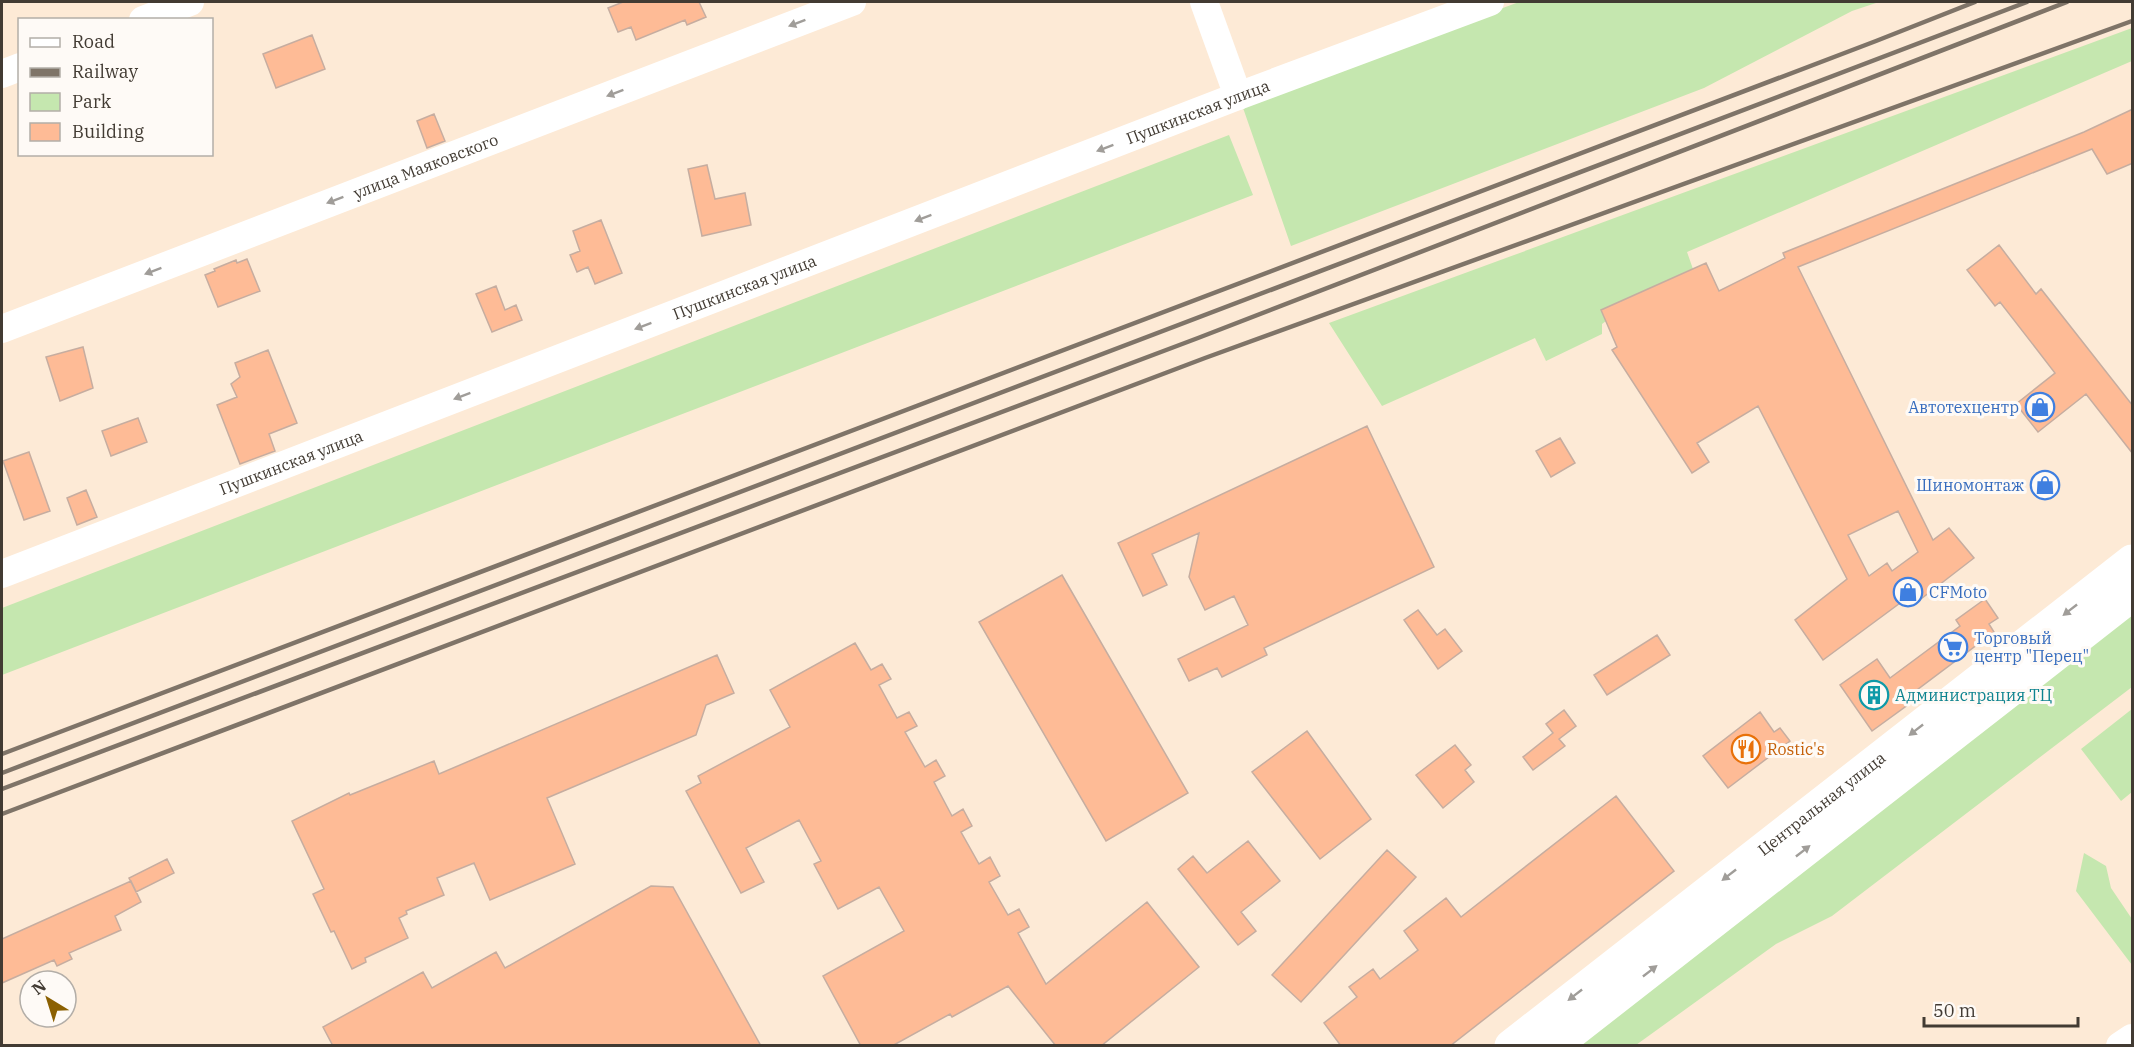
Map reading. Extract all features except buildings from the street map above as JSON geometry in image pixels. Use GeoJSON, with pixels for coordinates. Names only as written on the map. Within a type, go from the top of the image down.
{"type":"FeatureCollection","features":[{"type":"Feature","properties":{"kind":"main road","name":"Центральная улица"},"geometry":{"type":"LineString","coordinates":[[1554,1046],[2114,598],[2133,561]]}},
{"type":"Feature","properties":{"kind":"main road","name":"Центральная улица"},"geometry":{"type":"LineString","coordinates":[[1510,1046],[2114,598]]}},
{"type":"Feature","properties":{"kind":"street"},"geometry":{"type":"LineString","coordinates":[[148,18],[190,2]]}},
{"type":"Feature","properties":{"kind":"street","name":"улица Маяковского"},"geometry":{"type":"LineString","coordinates":[[2,329],[852,2]]}},
{"type":"Feature","properties":{"kind":"street"},"geometry":{"type":"LineString","coordinates":[[1204,2],[1238,96]]}},
{"type":"Feature","properties":{"kind":"street","name":"Пушкинская улица"},"geometry":{"type":"LineString","coordinates":[[2,574],[1238,96],[1490,2]]}},
{"type":"Feature","properties":{"kind":"street"},"geometry":{"type":"LineString","coordinates":[[2,74],[18,68]]}},
{"type":"Feature","properties":{"kind":"street"},"geometry":{"type":"LineString","coordinates":[[2120,1046],[2133,1038]]}},
{"type":"Feature","properties":{"kind":"green space"},"geometry":{"type":"Polygon","coordinates":[[[1519,2],[1879,2],[1852,11],[1704,88],[1291,246],[1242,105],[1519,2]]]}},
{"type":"Feature","properties":{"kind":"green space"},"geometry":{"type":"Polygon","coordinates":[[[2132,28],[2132,61],[1687,252],[1693,269],[1601,310],[1606,321],[1602,324],[1602,334],[1546,361],[1535,338],[1382,406],[1329,323],[2132,28]]]}},
{"type":"Feature","properties":{"kind":"green space"},"geometry":{"type":"Polygon","coordinates":[[[1229,135],[1253,195],[2,675],[2,608],[1229,135]]]}},
{"type":"Feature","properties":{"kind":"green space"},"geometry":{"type":"Polygon","coordinates":[[[2132,601],[2132,687],[1832,916],[1776,944],[1636,1045],[1563,1046],[2132,601]]]}},
{"type":"Feature","properties":{"kind":"green space"},"geometry":{"type":"Polygon","coordinates":[[[2132,709],[2132,792],[2121,801],[2081,749],[2132,709]]]}},
{"type":"Feature","properties":{"kind":"green space"},"geometry":{"type":"Polygon","coordinates":[[[2084,853],[2106,866],[2111,888],[2132,919],[2132,965],[2076,891],[2084,853]]]}},
{"type":"Feature","properties":{"kind":"railway"},"geometry":{"type":"LineString","coordinates":[[2,754],[1975,2]]}},
{"type":"Feature","properties":{"kind":"railway"},"geometry":{"type":"LineString","coordinates":[[2,773],[2027,2]]}},
{"type":"Feature","properties":{"kind":"railway"},"geometry":{"type":"LineString","coordinates":[[2,789],[1198,338],[2067,2]]}},
{"type":"Feature","properties":{"kind":"railway"},"geometry":{"type":"LineString","coordinates":[[2,814],[1205,358],[2132,21]]}},
{"type":"Feature","properties":{"kind":"place","name":"Автотехцентр"},"geometry":{"type":"Point","coordinates":[2040,407]}},
{"type":"Feature","properties":{"kind":"place","name":"Шиномонтаж"},"geometry":{"type":"Point","coordinates":[2045,485]}},
{"type":"Feature","properties":{"kind":"place","name":"CFMoto"},"geometry":{"type":"Point","coordinates":[1908,592]}},
{"type":"Feature","properties":{"kind":"place","name":"Торговый центр \"Перец\""},"geometry":{"type":"Point","coordinates":[1953,647]}},
{"type":"Feature","properties":{"kind":"place","name":"Администрация ТЦ"},"geometry":{"type":"Point","coordinates":[1874,695]}},
{"type":"Feature","properties":{"kind":"place","name":"Rostic's"},"geometry":{"type":"Point","coordinates":[1746,749]}}]}
